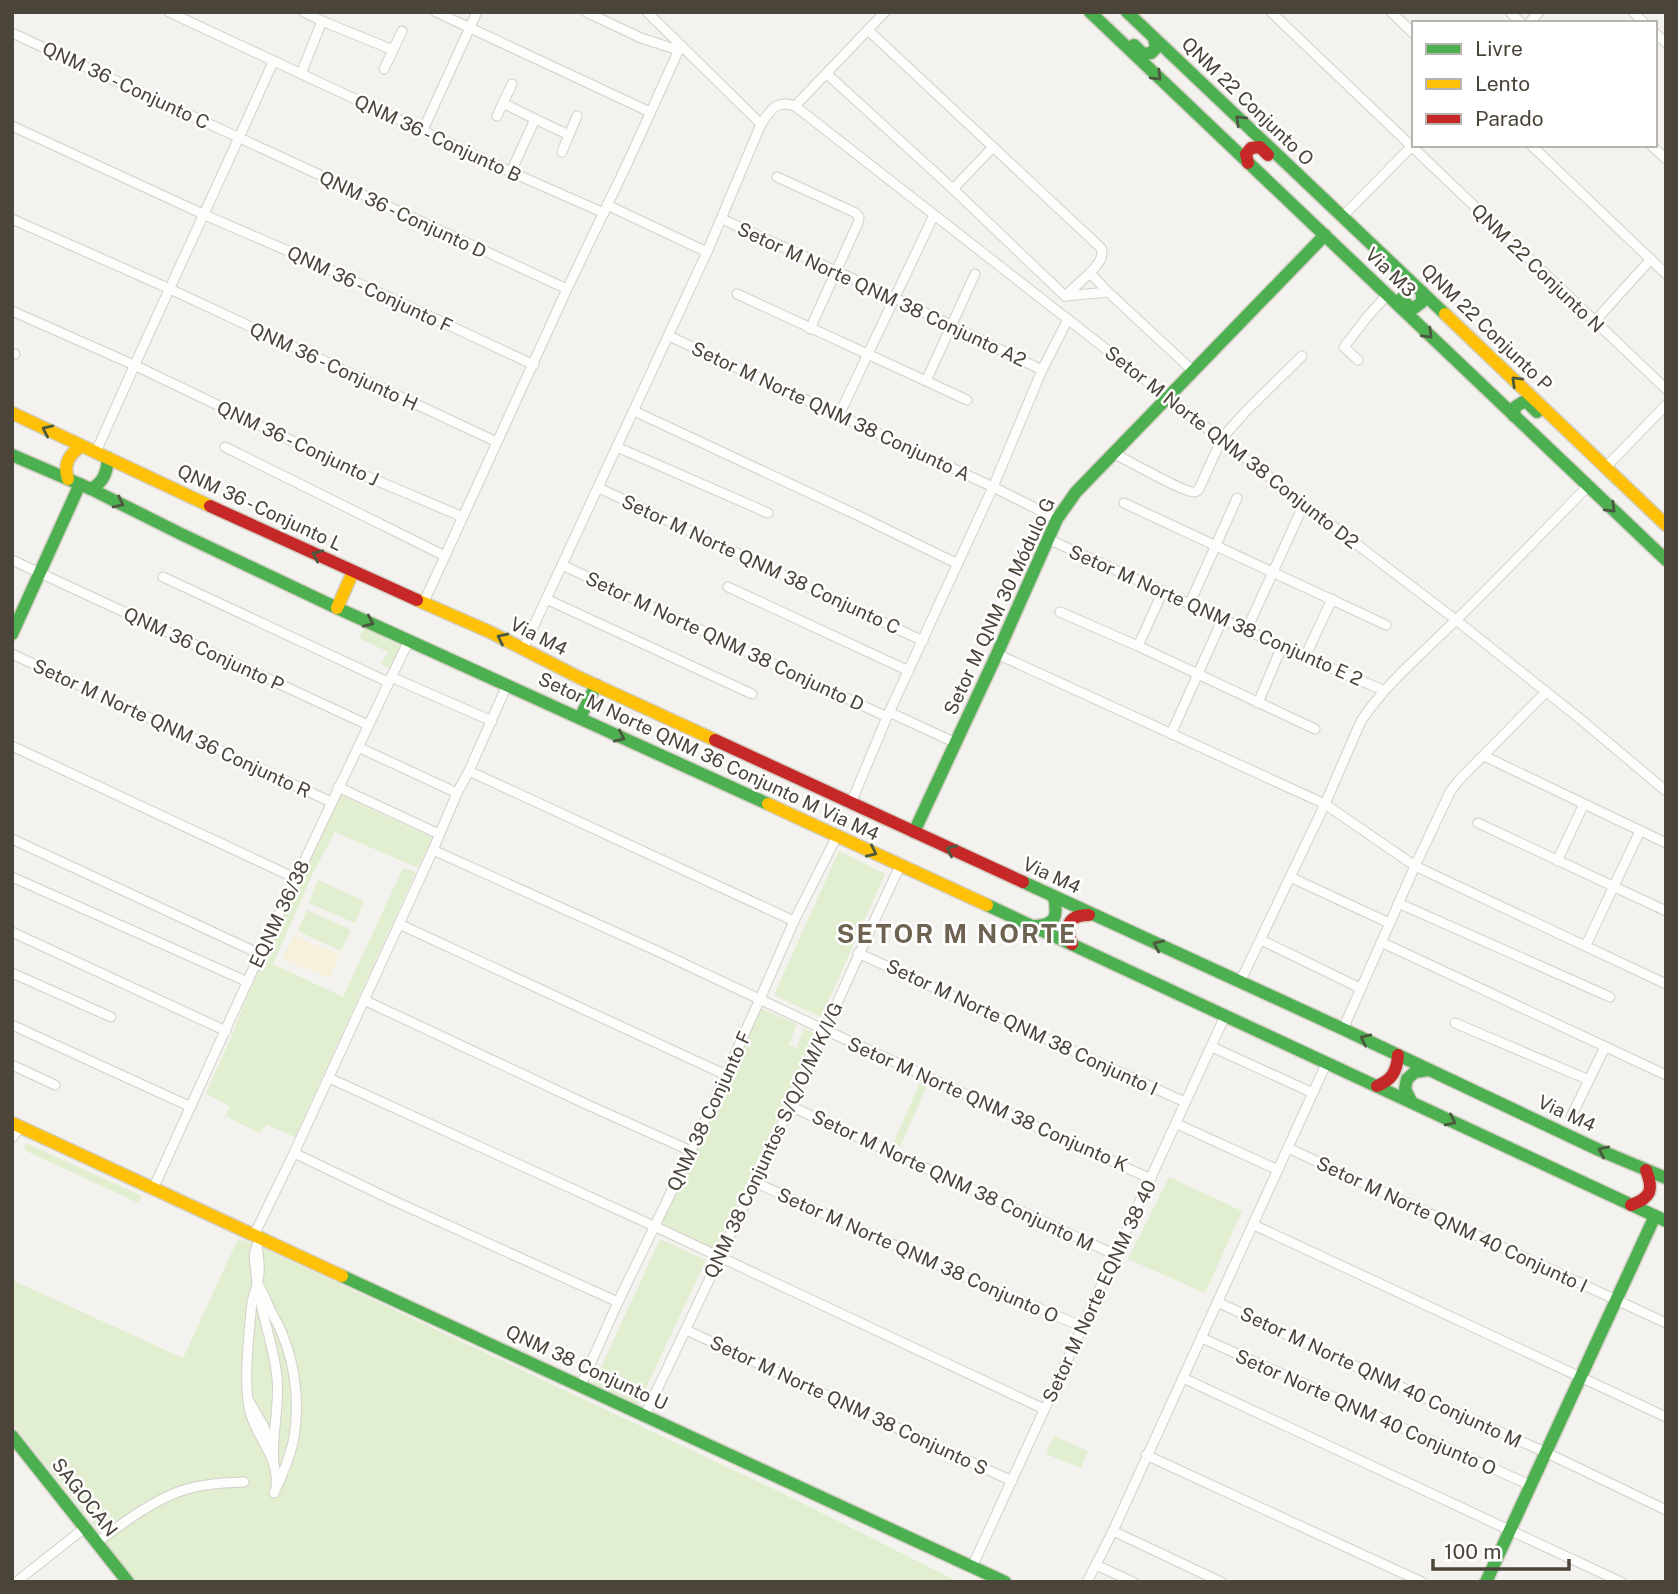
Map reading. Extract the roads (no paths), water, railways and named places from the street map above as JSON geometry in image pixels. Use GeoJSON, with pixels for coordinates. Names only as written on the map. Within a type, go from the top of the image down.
{"type":"FeatureCollection","features":[{"type":"Feature","properties":{"kind":"main road"},"geometry":{"type":"LineString","coordinates":[[1091,12],[1110,23],[1143,54],[1154,51],[1154,38]]}},
{"type":"Feature","properties":{"kind":"main road","name":"Via M3"},"geometry":{"type":"LineString","coordinates":[[1091,12],[1666,560]]}},
{"type":"Feature","properties":{"kind":"main road","name":"QNM 22 Conjunto O"},"geometry":{"type":"LineString","coordinates":[[1128,12],[1343,216]]}},
{"type":"Feature","properties":{"kind":"main road"},"geometry":{"type":"LineString","coordinates":[[1248,163],[1246,154],[1249,150],[1260,147],[1296,180],[1325,201]]}},
{"type":"Feature","properties":{"kind":"main road","name":"QNM 22 Conjunto P"},"geometry":{"type":"LineString","coordinates":[[1343,216],[1603,464]]}},
{"type":"Feature","properties":{"kind":"main road","name":"Setor M QNM 30 Módulo G"},"geometry":{"type":"LineString","coordinates":[[914,832],[1057,519],[1076,492],[1325,235]]}},
{"type":"Feature","properties":{"kind":"main road"},"geometry":{"type":"LineString","coordinates":[[1346,256],[1375,275],[1414,309],[1420,306],[1423,300],[1422,292]]}},
{"type":"Feature","properties":{"kind":"main road"},"geometry":{"type":"LineString","coordinates":[[1514,416],[1517,405],[1528,403],[1561,435],[1603,464],[1666,525]]}},
{"type":"Feature","properties":{"kind":"main road","name":"QNM 36 - Conjunto L"},"geometry":{"type":"LineString","coordinates":[[12,414],[353,572],[424,602]]}},
{"type":"Feature","properties":{"kind":"main road"},"geometry":{"type":"LineString","coordinates":[[81,446],[68,458],[65,465],[65,472],[80,484],[99,485],[104,479],[108,458]]}},
{"type":"Feature","properties":{"kind":"main road","name":"Setor M Norte QNM 36 Conjunto M Via M4"},"geometry":{"type":"LineString","coordinates":[[12,455],[80,484],[337,608],[1411,1101]]}},
{"type":"Feature","properties":{"kind":"main road"},"geometry":{"type":"LineString","coordinates":[[12,634],[80,484]]}},
{"type":"Feature","properties":{"kind":"main road"},"geometry":{"type":"LineString","coordinates":[[337,608],[353,572]]}},
{"type":"Feature","properties":{"kind":"main road","name":"Via M4"},"geometry":{"type":"LineString","coordinates":[[424,602],[596,685],[1666,1178]]}},
{"type":"Feature","properties":{"kind":"main road"},"geometry":{"type":"LineString","coordinates":[[580,718],[596,685]]}},
{"type":"Feature","properties":{"kind":"main road"},"geometry":{"type":"LineString","coordinates":[[1031,926],[1048,926],[1053,921],[1057,914],[1054,897]]}},
{"type":"Feature","properties":{"kind":"main road"},"geometry":{"type":"LineString","coordinates":[[1072,944],[1067,931],[1070,921],[1082,914],[1093,915]]}},
{"type":"Feature","properties":{"kind":"main road"},"geometry":{"type":"LineString","coordinates":[[1377,1086],[1391,1079],[1397,1070],[1398,1055]]}},
{"type":"Feature","properties":{"kind":"main road"},"geometry":{"type":"LineString","coordinates":[[1428,1070],[1418,1070],[1405,1081],[1404,1088],[1411,1101],[1661,1219],[1615,1301],[1486,1582]]}},
{"type":"Feature","properties":{"kind":"main road","name":"QNM 38 Conjunto U"},"geometry":{"type":"LineString","coordinates":[[16,1125],[1005,1582]]}},
{"type":"Feature","properties":{"kind":"main road"},"geometry":{"type":"LineString","coordinates":[[1631,1205],[1646,1199],[1650,1194],[1651,1186],[1646,1170]]}},
{"type":"Feature","properties":{"kind":"main road","name":"SAGOCAN"},"geometry":{"type":"LineString","coordinates":[[12,1436],[128,1582]]}},
{"type":"Feature","properties":{"kind":"street","name":"QNM 36 - Conjunto B"},"geometry":{"type":"LineString","coordinates":[[169,12],[512,172],[707,252]]}},
{"type":"Feature","properties":{"kind":"street"},"geometry":{"type":"LineString","coordinates":[[194,24],[200,12]]}},
{"type":"Feature","properties":{"kind":"street"},"geometry":{"type":"LineString","coordinates":[[303,12],[393,50]]}},
{"type":"Feature","properties":{"kind":"street"},"geometry":{"type":"LineString","coordinates":[[436,12],[650,112]]}},
{"type":"Feature","properties":{"kind":"street"},"geometry":{"type":"LineString","coordinates":[[422,130],[477,12]]}},
{"type":"Feature","properties":{"kind":"street"},"geometry":{"type":"LineString","coordinates":[[586,12],[641,38],[680,47]]}},
{"type":"Feature","properties":{"kind":"street"},"geometry":{"type":"LineString","coordinates":[[647,12],[761,124]]}},
{"type":"Feature","properties":{"kind":"street"},"geometry":{"type":"LineString","coordinates":[[523,649],[669,336],[761,124],[779,103],[795,106],[885,12]]}},
{"type":"Feature","properties":{"kind":"street","name":"QNM 22 Conjunto N"},"geometry":{"type":"LineString","coordinates":[[1271,12],[1412,145]]}},
{"type":"Feature","properties":{"kind":"street"},"geometry":{"type":"LineString","coordinates":[[1391,12],[1412,32]]}},
{"type":"Feature","properties":{"kind":"street"},"geometry":{"type":"LineString","coordinates":[[301,74],[322,21]]}},
{"type":"Feature","properties":{"kind":"street"},"geometry":{"type":"LineString","coordinates":[[868,30],[1101,248],[1102,258],[1065,296]]}},
{"type":"Feature","properties":{"kind":"street"},"geometry":{"type":"LineString","coordinates":[[384,69],[402,31]]}},
{"type":"Feature","properties":{"kind":"street","name":"QNM 36 - Conjunto C"},"geometry":{"type":"LineString","coordinates":[[12,33],[240,138]]}},
{"type":"Feature","properties":{"kind":"street"},"geometry":{"type":"LineString","coordinates":[[424,602],[680,47]]}},
{"type":"Feature","properties":{"kind":"street"},"geometry":{"type":"LineString","coordinates":[[96,452],[273,62]]}},
{"type":"Feature","properties":{"kind":"street"},"geometry":{"type":"LineString","coordinates":[[827,74],[1065,296],[1108,292]]}},
{"type":"Feature","properties":{"kind":"street"},"geometry":{"type":"LineString","coordinates":[[497,117],[512,84]]}},
{"type":"Feature","properties":{"kind":"street"},"geometry":{"type":"LineString","coordinates":[[503,103],[569,135]]}},
{"type":"Feature","properties":{"kind":"street","name":"Setor M Norte QNM 38 Conjunto D2"},"geometry":{"type":"LineString","coordinates":[[795,106],[1456,620],[1666,791]]}},
{"type":"Feature","properties":{"kind":"street"},"geometry":{"type":"LineString","coordinates":[[562,152],[577,116]]}},
{"type":"Feature","properties":{"kind":"street"},"geometry":{"type":"LineString","coordinates":[[512,172],[535,119]]}},
{"type":"Feature","properties":{"kind":"street","name":"QNM 36 - Conjunto F"},"geometry":{"type":"LineString","coordinates":[[12,126],[534,365]]}},
{"type":"Feature","properties":{"kind":"street","name":"QNM 36 - Conjunto D"},"geometry":{"type":"LineString","coordinates":[[240,138],[567,289]]}},
{"type":"Feature","properties":{"kind":"street"},"geometry":{"type":"LineString","coordinates":[[1343,216],[1412,145]]}},
{"type":"Feature","properties":{"kind":"street"},"geometry":{"type":"LineString","coordinates":[[953,189],[993,147]]}},
{"type":"Feature","properties":{"kind":"street","name":"QNM 22 Conjunto N"},"geometry":{"type":"LineString","coordinates":[[1414,147],[1666,389]]}},
{"type":"Feature","properties":{"kind":"street"},"geometry":{"type":"LineString","coordinates":[[1533,147],[1666,274]]}},
{"type":"Feature","properties":{"kind":"street"},"geometry":{"type":"LineString","coordinates":[[1653,147],[1666,159]]}},
{"type":"Feature","properties":{"kind":"street"},"geometry":{"type":"LineString","coordinates":[[777,177],[856,213],[859,217],[810,328]]}},
{"type":"Feature","properties":{"kind":"street"},"geometry":{"type":"LineString","coordinates":[[839,415],[933,215]]}},
{"type":"Feature","properties":{"kind":"street","name":"QNM 36 - Conjunto H"},"geometry":{"type":"LineString","coordinates":[[12,219],[170,289],[497,442]]}},
{"type":"Feature","properties":{"kind":"street","name":"Setor M Norte QNM 38 Conjunto A2"},"geometry":{"type":"LineString","coordinates":[[722,219],[951,324],[1042,370]]}},
{"type":"Feature","properties":{"kind":"street"},"geometry":{"type":"LineString","coordinates":[[1595,321],[1651,259]]}},
{"type":"Feature","properties":{"kind":"street"},"geometry":{"type":"LineString","coordinates":[[1090,273],[1193,371]]}},
{"type":"Feature","properties":{"kind":"street"},"geometry":{"type":"LineString","coordinates":[[926,381],[975,274]]}},
{"type":"Feature","properties":{"kind":"street"},"geometry":{"type":"LineString","coordinates":[[737,294],[967,400]]}},
{"type":"Feature","properties":{"kind":"street"},"geometry":{"type":"LineString","coordinates":[[1358,360],[1343,347],[1387,295]]}},
{"type":"Feature","properties":{"kind":"street","name":"QNM 36 - Conjunto J"},"geometry":{"type":"LineString","coordinates":[[12,311],[134,365],[347,467],[463,517]]}},
{"type":"Feature","properties":{"kind":"street"},"geometry":{"type":"LineString","coordinates":[[851,803],[1042,370],[1068,320]]}},
{"type":"Feature","properties":{"kind":"street","name":"Setor M Norte QNM 38 Conjunto A"},"geometry":{"type":"LineString","coordinates":[[669,336],[993,486],[1057,519]]}},
{"type":"Feature","properties":{"kind":"street"},"geometry":{"type":"LineString","coordinates":[[1115,454],[1180,487],[1196,492],[1222,438],[1301,356]]}},
{"type":"Feature","properties":{"kind":"street"},"geometry":{"type":"LineString","coordinates":[[1603,464],[1666,405]]}},
{"type":"Feature","properties":{"kind":"street"},"geometry":{"type":"LineString","coordinates":[[634,411],[958,564]]}},
{"type":"Feature","properties":{"kind":"street"},"geometry":{"type":"LineString","coordinates":[[225,447],[445,556]]}},
{"type":"Feature","properties":{"kind":"street"},"geometry":{"type":"LineString","coordinates":[[617,447],[768,513]]}},
{"type":"Feature","properties":{"kind":"street"},"geometry":{"type":"LineString","coordinates":[[1240,982],[1325,804],[1360,721],[1383,690],[1588,486]]}},
{"type":"Feature","properties":{"kind":"street","name":"Setor M Norte QNM 38 Conjunto C"},"geometry":{"type":"LineString","coordinates":[[598,488],[923,641]]}},
{"type":"Feature","properties":{"kind":"street"},"geometry":{"type":"LineString","coordinates":[[1190,603],[1237,498]]}},
{"type":"Feature","properties":{"kind":"street"},"geometry":{"type":"LineString","coordinates":[[1124,503],[1386,625]]}},
{"type":"Feature","properties":{"kind":"street"},"geometry":{"type":"LineString","coordinates":[[1247,629],[1304,504]]}},
{"type":"Feature","properties":{"kind":"street","name":"Setor M Norte QNM 38 Conjunto E 2"},"geometry":{"type":"LineString","coordinates":[[1048,539],[1383,690]]}},
{"type":"Feature","properties":{"kind":"street","name":"QNM 36 Conjunto P"},"geometry":{"type":"LineString","coordinates":[[12,560],[368,725]]}},
{"type":"Feature","properties":{"kind":"street","name":"Setor M Norte QNM 38 Conjunto D"},"geometry":{"type":"LineString","coordinates":[[562,565],[888,715],[956,743]]}},
{"type":"Feature","properties":{"kind":"street"},"geometry":{"type":"LineString","coordinates":[[163,577],[390,679],[492,721]]}},
{"type":"Feature","properties":{"kind":"street"},"geometry":{"type":"LineString","coordinates":[[728,587],[909,671]]}},
{"type":"Feature","properties":{"kind":"street"},"geometry":{"type":"LineString","coordinates":[[1138,646],[1163,591]]}},
{"type":"Feature","properties":{"kind":"street"},"geometry":{"type":"LineString","coordinates":[[1305,657],[1332,599]]}},
{"type":"Feature","properties":{"kind":"street"},"geometry":{"type":"LineString","coordinates":[[546,600],[752,694]]}},
{"type":"Feature","properties":{"kind":"street"},"geometry":{"type":"LineString","coordinates":[[1060,612],[1315,729]]}},
{"type":"Feature","properties":{"kind":"street"},"geometry":{"type":"LineString","coordinates":[[1171,734],[1223,618]]}},
{"type":"Feature","properties":{"kind":"street","name":"EQNM 36/38"},"geometry":{"type":"LineString","coordinates":[[153,1189],[295,878],[408,640]]}},
{"type":"Feature","properties":{"kind":"street"},"geometry":{"type":"LineString","coordinates":[[1258,703],[1282,646]]}},
{"type":"Feature","properties":{"kind":"street","name":"Setor M Norte QNM 36 Conjunto R"},"geometry":{"type":"LineString","coordinates":[[12,654],[331,802]]}},
{"type":"Feature","properties":{"kind":"street"},"geometry":{"type":"LineString","coordinates":[[997,654],[1325,804],[1415,866],[1666,984]]}},
{"type":"Feature","properties":{"kind":"street"},"geometry":{"type":"LineString","coordinates":[[254,1235],[295,1153],[507,685]]}},
{"type":"Feature","properties":{"kind":"street"},"geometry":{"type":"LineString","coordinates":[[1343,1029],[1450,792],[1546,692]]}},
{"type":"Feature","properties":{"kind":"street"},"geometry":{"type":"LineString","coordinates":[[12,746],[295,878]]}},
{"type":"Feature","properties":{"kind":"street"},"geometry":{"type":"LineString","coordinates":[[358,747],[457,793]]}},
{"type":"Feature","properties":{"kind":"street"},"geometry":{"type":"LineString","coordinates":[[1484,755],[1666,843]]}},
{"type":"Feature","properties":{"kind":"street"},"geometry":{"type":"LineString","coordinates":[[469,771],[794,921]]}},
{"type":"Feature","properties":{"kind":"street"},"geometry":{"type":"LineString","coordinates":[[338,787],[439,834]]}},
{"type":"Feature","properties":{"kind":"street"},"geometry":{"type":"LineString","coordinates":[[1557,861],[1584,804]]}},
{"type":"Feature","properties":{"kind":"street"},"geometry":{"type":"LineString","coordinates":[[1478,823],[1666,911]]}},
{"type":"Feature","properties":{"kind":"street"},"geometry":{"type":"LineString","coordinates":[[1586,945],[1640,831]]}},
{"type":"Feature","properties":{"kind":"street","name":"QNM 38 Conjunto F"},"geometry":{"type":"LineString","coordinates":[[581,1385],[726,1075],[794,921],[836,836]]}},
{"type":"Feature","properties":{"kind":"street"},"geometry":{"type":"LineString","coordinates":[[12,839],[260,954]]}},
{"type":"Feature","properties":{"kind":"street","name":"Setor M Norte QNM 38 Conjunto K"},"geometry":{"type":"LineString","coordinates":[[433,850],[1151,1178]]}},
{"type":"Feature","properties":{"kind":"street","name":"QNM 38 Conjuntos S/Q/O/M/K/I/G"},"geometry":{"type":"LineString","coordinates":[[645,1415],[900,866]]}},
{"type":"Feature","properties":{"kind":"street"},"geometry":{"type":"LineString","coordinates":[[12,877],[248,982]]}},
{"type":"Feature","properties":{"kind":"street"},"geometry":{"type":"LineString","coordinates":[[1290,877],[1389,923]]}},
{"type":"Feature","properties":{"kind":"street"},"geometry":{"type":"LineString","coordinates":[[1398,903],[1610,998]]}},
{"type":"Feature","properties":{"kind":"street"},"geometry":{"type":"LineString","coordinates":[[399,924],[726,1075]]}},
{"type":"Feature","properties":{"kind":"street"},"geometry":{"type":"LineString","coordinates":[[12,932],[226,1031]]}},
{"type":"Feature","properties":{"kind":"street"},"geometry":{"type":"LineString","coordinates":[[1261,940],[1360,988]]}},
{"type":"Feature","properties":{"kind":"street"},"geometry":{"type":"LineString","coordinates":[[1381,942],[1666,1075]]}},
{"type":"Feature","properties":{"kind":"street","name":"Setor M Norte QNM 38 Conjunto I"},"geometry":{"type":"LineString","coordinates":[[858,953],[1185,1102]]}},
{"type":"Feature","properties":{"kind":"street"},"geometry":{"type":"LineString","coordinates":[[12,973],[111,1017]]}},
{"type":"Feature","properties":{"kind":"street"},"geometry":{"type":"LineString","coordinates":[[365,1000],[691,1151]]}},
{"type":"Feature","properties":{"kind":"street","name":"Setor M Norte EQNM 38 40"},"geometry":{"type":"LineString","coordinates":[[972,1567],[1225,1016]]}},
{"type":"Feature","properties":{"kind":"street"},"geometry":{"type":"LineString","coordinates":[[1455,1023],[1589,1080]]}},
{"type":"Feature","properties":{"kind":"street"},"geometry":{"type":"LineString","coordinates":[[12,1025],[191,1107]]}},
{"type":"Feature","properties":{"kind":"street"},"geometry":{"type":"LineString","coordinates":[[1212,1047],[1313,1093]]}},
{"type":"Feature","properties":{"kind":"street"},"geometry":{"type":"LineString","coordinates":[[1571,1117],[1605,1047]]}},
{"type":"Feature","properties":{"kind":"street"},"geometry":{"type":"LineString","coordinates":[[1087,1582],[1113,1531],[1327,1062]]}},
{"type":"Feature","properties":{"kind":"street"},"geometry":{"type":"LineString","coordinates":[[12,1065],[55,1085]]}},
{"type":"Feature","properties":{"kind":"street"},"geometry":{"type":"LineString","coordinates":[[329,1078],[656,1227],[1044,1409]]}},
{"type":"Feature","properties":{"kind":"street","name":"Setor M Norte QNM 38 Conjunto M"},"geometry":{"type":"LineString","coordinates":[[790,1106],[1116,1255]]}},
{"type":"Feature","properties":{"kind":"street"},"geometry":{"type":"LineString","coordinates":[[1177,1124],[1278,1170]]}},
{"type":"Feature","properties":{"kind":"street"},"geometry":{"type":"LineString","coordinates":[[12,1138],[16,1125]]}},
{"type":"Feature","properties":{"kind":"street","name":"Setor M Norte QNM 40 Conjunto I"},"geometry":{"type":"LineString","coordinates":[[1288,1148],[1666,1323]]}},
{"type":"Feature","properties":{"kind":"street"},"geometry":{"type":"LineString","coordinates":[[295,1153],[618,1303]]}},
{"type":"Feature","properties":{"kind":"street","name":"Setor M Norte QNM 38 Conjunto O"},"geometry":{"type":"LineString","coordinates":[[754,1182],[1083,1327]]}},
{"type":"Feature","properties":{"kind":"street"},"geometry":{"type":"LineString","coordinates":[[1254,1225],[1666,1417]]}},
{"type":"Feature","properties":{"kind":"street"},"geometry":{"type":"LineString","coordinates":[[257,1283],[249,1333],[248,1400],[253,1422],[274,1464]]}},
{"type":"Feature","properties":{"kind":"street"},"geometry":{"type":"LineString","coordinates":[[257,1283],[265,1294],[283,1334],[292,1360],[295,1386],[293,1441],[275,1493],[273,1452],[278,1381],[257,1283]]}},
{"type":"Feature","properties":{"kind":"street","name":"Setor M Norte QNM 40 Conjunto M"},"geometry":{"type":"LineString","coordinates":[[1217,1302],[1666,1510]]}},
{"type":"Feature","properties":{"kind":"street","name":"Setor M Norte QNM 38 Conjunto S"},"geometry":{"type":"LineString","coordinates":[[686,1330],[1012,1481]]}},
{"type":"Feature","properties":{"kind":"street","name":"Setor Norte QNM 40 Conjunto O"},"geometry":{"type":"LineString","coordinates":[[1202,1338],[1530,1485]]}},
{"type":"Feature","properties":{"kind":"street"},"geometry":{"type":"LineString","coordinates":[[1183,1378],[1621,1582]]}},
{"type":"Feature","properties":{"kind":"street"},"geometry":{"type":"LineString","coordinates":[[248,1400],[263,1424],[273,1452]]}},
{"type":"Feature","properties":{"kind":"street"},"geometry":{"type":"LineString","coordinates":[[1146,1455],[1422,1582]]}},
{"type":"Feature","properties":{"kind":"street"},"geometry":{"type":"LineString","coordinates":[[97,1542],[159,1500],[179,1491],[244,1482]]}},
{"type":"Feature","properties":{"kind":"street"},"geometry":{"type":"LineString","coordinates":[[16,1582],[86,1527]]}},
{"type":"Feature","properties":{"kind":"street"},"geometry":{"type":"LineString","coordinates":[[1113,1531],[1221,1582]]}},
{"type":"Feature","properties":{"kind":"street"},"geometry":{"type":"LineString","coordinates":[[1096,1565],[1133,1582]]}},
{"type":"Feature","properties":{"kind":"district","name":"SETOR M NORTE"},"geometry":{"type":"Point","coordinates":[957,934]}}]}
